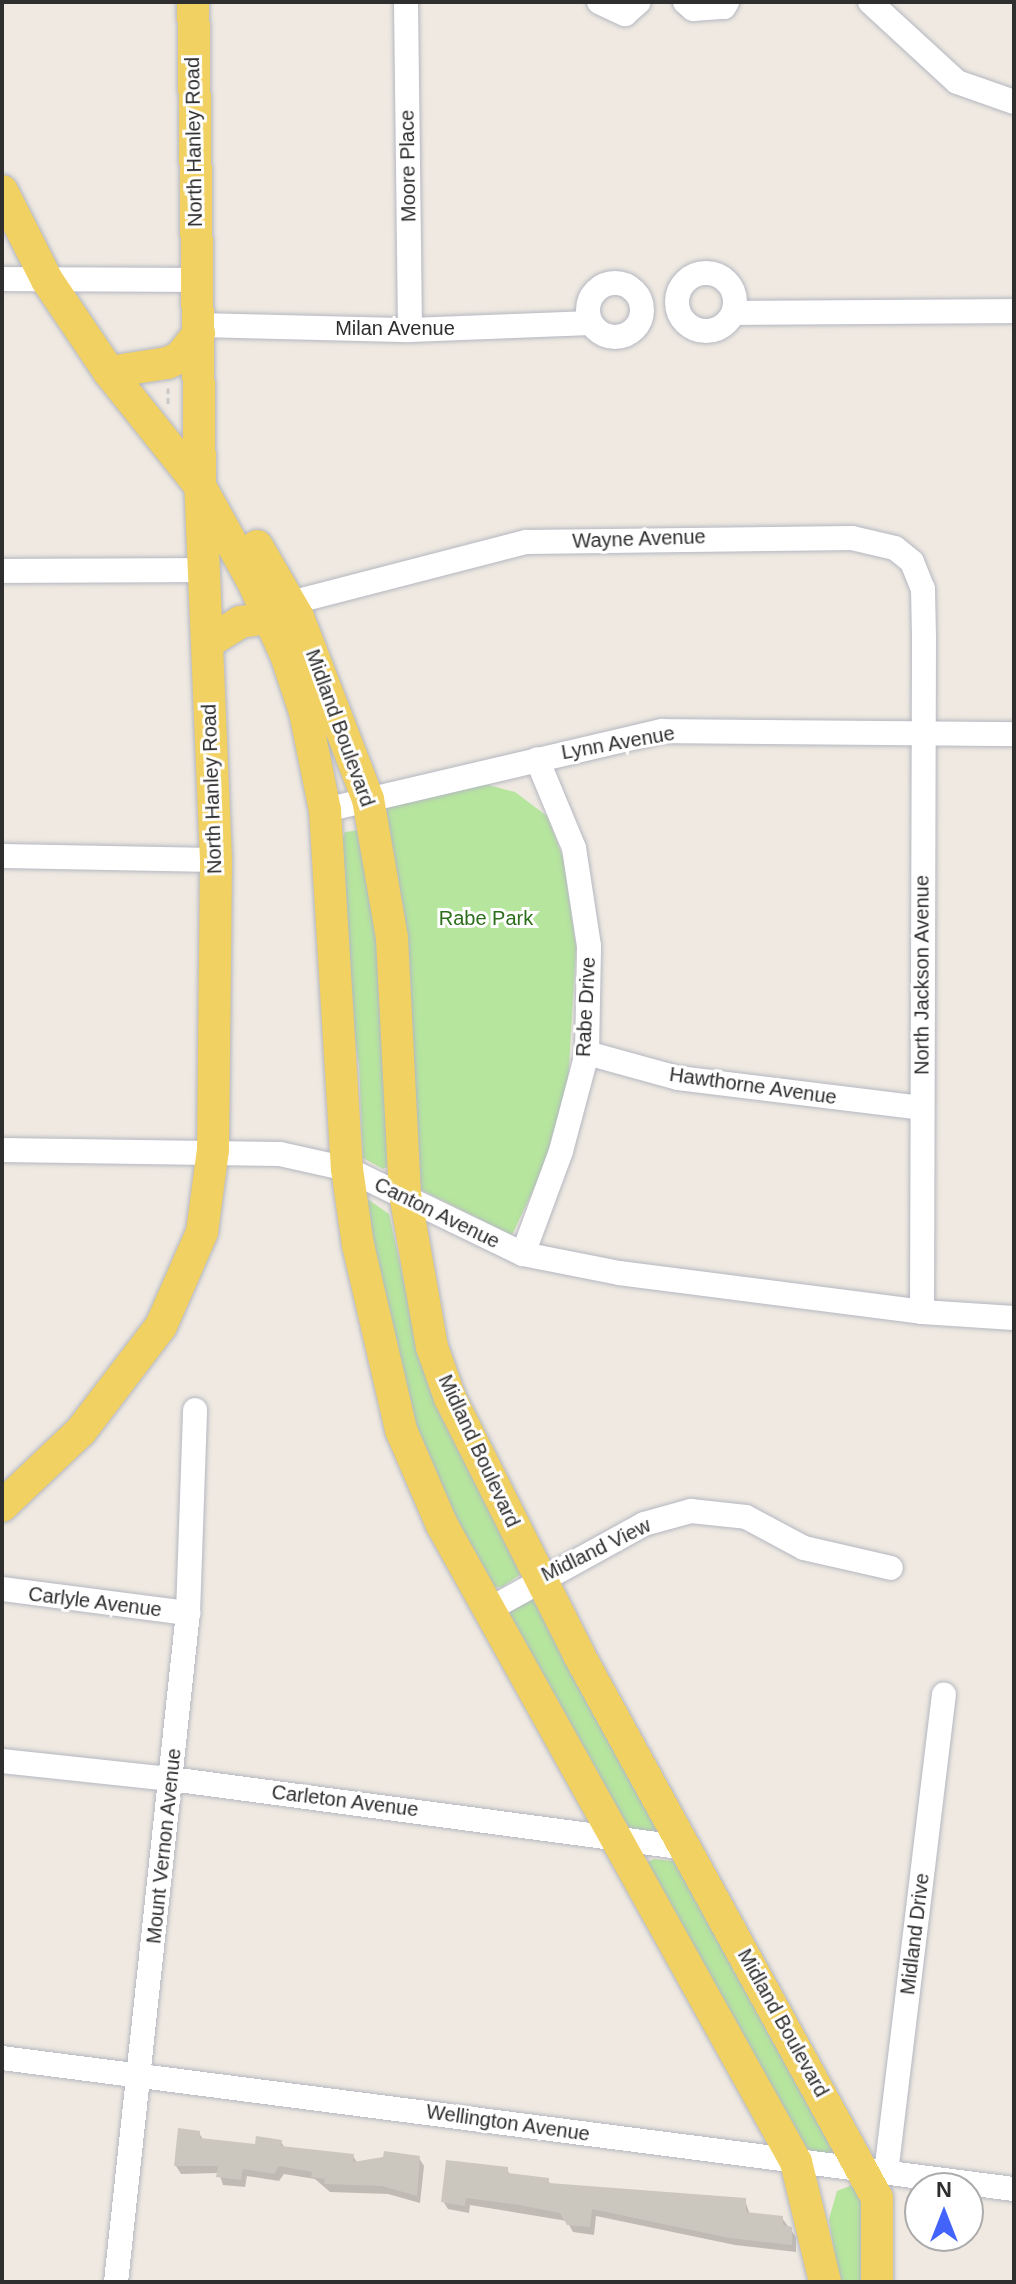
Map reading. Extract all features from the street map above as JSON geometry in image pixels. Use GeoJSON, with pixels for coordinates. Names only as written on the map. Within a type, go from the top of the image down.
{"type":"FeatureCollection","features":[{"type":"Feature","properties":{"kind":"main road","name":"North Hanley Road"},"geometry":{"type":"LineString","coordinates":[[2,1506],[81,1431],[161,1326],[180,1293],[202,1232],[213,1150],[216,860],[200,486],[193,2]]}},
{"type":"Feature","properties":{"kind":"main road","name":"Midland Boulevard"},"geometry":{"type":"LineString","coordinates":[[2,191],[47,280],[109,372],[200,486],[280,611],[368,799],[392,938],[405,1194],[436,1359],[450,1398],[540,1577],[687,1848],[874,2171],[877,2282]]}},
{"type":"Feature","properties":{"kind":"main road"},"geometry":{"type":"LineString","coordinates":[[109,372],[167,363],[179,358],[199,329]]}},
{"type":"Feature","properties":{"kind":"main road","name":"Midland Boulevard"},"geometry":{"type":"LineString","coordinates":[[280,611],[325,810],[347,1169],[358,1245],[401,1430],[442,1525],[796,2162],[825,2282]]}},
{"type":"Feature","properties":{"kind":"main road"},"geometry":{"type":"LineString","coordinates":[[207,643],[240,622],[280,611]]}},
{"type":"Feature","properties":{"kind":"street","name":"Moore Place"},"geometry":{"type":"LineString","coordinates":[[406,2],[410,330]]}},
{"type":"Feature","properties":{"kind":"street"},"geometry":{"type":"LineString","coordinates":[[599,2],[625,14],[639,2]]}},
{"type":"Feature","properties":{"kind":"street"},"geometry":{"type":"LineString","coordinates":[[685,2],[693,9],[724,7],[727,2]]}},
{"type":"Feature","properties":{"kind":"street"},"geometry":{"type":"LineString","coordinates":[[870,2],[957,82],[1014,102]]}},
{"type":"Feature","properties":{"kind":"street"},"geometry":{"type":"LineString","coordinates":[[2,279],[196,280]]}},
{"type":"Feature","properties":{"kind":"street"},"geometry":{"type":"LineString","coordinates":[[734,313],[1014,311]]}},
{"type":"Feature","properties":{"kind":"street","name":"Milan Avenue"},"geometry":{"type":"LineString","coordinates":[[199,329],[410,330],[591,323]]}},
{"type":"Feature","properties":{"kind":"street","name":"Wayne Avenue"},"geometry":{"type":"LineString","coordinates":[[280,611],[526,542],[852,538],[895,548],[912,562],[923,589],[924,638]]}},
{"type":"Feature","properties":{"kind":"street"},"geometry":{"type":"LineString","coordinates":[[2,571],[204,570]]}},
{"type":"Feature","properties":{"kind":"street","name":"North Jackson Avenue"},"geometry":{"type":"LineString","coordinates":[[922,1312],[924,638]]}},
{"type":"Feature","properties":{"kind":"street","name":"Lynn Avenue"},"geometry":{"type":"LineString","coordinates":[[325,810],[662,731],[1014,734]]}},
{"type":"Feature","properties":{"kind":"street","name":"Rabe Drive"},"geometry":{"type":"LineString","coordinates":[[523,1254],[561,1151],[587,1053],[589,946],[574,848],[537,759]]}},
{"type":"Feature","properties":{"kind":"street"},"geometry":{"type":"LineString","coordinates":[[2,856],[216,860]]}},
{"type":"Feature","properties":{"kind":"street","name":"Hawthorne Avenue"},"geometry":{"type":"LineString","coordinates":[[587,1053],[678,1078],[921,1108]]}},
{"type":"Feature","properties":{"kind":"street","name":"Canton Avenue"},"geometry":{"type":"LineString","coordinates":[[2,1150],[213,1150],[280,1154],[347,1169],[405,1194],[458,1226],[523,1254],[619,1273],[922,1312],[1014,1318]]}},
{"type":"Feature","properties":{"kind":"street","name":"Mount Vernon Avenue"},"geometry":{"type":"LineString","coordinates":[[116,2282],[188,1613],[195,1410]]}},
{"type":"Feature","properties":{"kind":"street","name":"Midland View"},"geometry":{"type":"LineString","coordinates":[[490,1609],[540,1577],[644,1524],[691,1511],[746,1517],[804,1548],[891,1568]]}},
{"type":"Feature","properties":{"kind":"street","name":"Carlyle Avenue"},"geometry":{"type":"LineString","coordinates":[[2,1589],[188,1613]]}},
{"type":"Feature","properties":{"kind":"street","name":"Midland Drive"},"geometry":{"type":"LineString","coordinates":[[874,2171],[944,1695]]}},
{"type":"Feature","properties":{"kind":"street","name":"Carleton Avenue"},"geometry":{"type":"LineString","coordinates":[[2,1761],[171,1779],[687,1848]]}},
{"type":"Feature","properties":{"kind":"street","name":"Wellington Avenue"},"geometry":{"type":"LineString","coordinates":[[2,2058],[1014,2189]]}},
{"type":"Feature","properties":{"kind":"path"},"geometry":{"type":"LineString","coordinates":[[168,375],[170,408]]}},
{"type":"Feature","properties":{"kind":"green space","name":"Rabe Park"},"geometry":{"type":"Polygon","coordinates":[[[477,782],[515,792],[547,816],[563,858],[576,947],[568,1084],[542,1171],[512,1235],[412,1185],[379,806],[477,782]]]}},
{"type":"Feature","properties":{"kind":"green space"},"geometry":{"type":"Polygon","coordinates":[[[360,830],[378,900],[389,1166],[383,1169],[363,1158],[359,1065],[349,999],[342,839],[345,832],[360,830]]]}},
{"type":"Feature","properties":{"kind":"green space"},"geometry":{"type":"Polygon","coordinates":[[[369,1200],[389,1214],[417,1342],[524,1572],[502,1587],[494,1587],[451,1512],[414,1428],[363,1203],[369,1200]]]}},
{"type":"Feature","properties":{"kind":"green space"},"geometry":{"type":"Polygon","coordinates":[[[534,1596],[665,1834],[629,1832],[509,1618],[511,1611],[534,1596]]]}},
{"type":"Feature","properties":{"kind":"green space"},"geometry":{"type":"Polygon","coordinates":[[[654,1859],[682,1862],[839,2150],[834,2154],[808,2152],[647,1862],[654,1859]]]}},
{"type":"Feature","properties":{"kind":"green space"},"geometry":{"type":"Polygon","coordinates":[[[855,2184],[863,2200],[867,2282],[839,2282],[829,2219],[837,2191],[855,2184]]]}},
{"type":"Feature","properties":{"kind":"building"},"geometry":{"type":"Polygon","coordinates":[[[178,2128],[200,2131],[200,2138],[255,2144],[256,2136],[282,2140],[281,2146],[354,2154],[353,2162],[383,2157],[384,2151],[420,2156],[417,2196],[382,2186],[324,2184],[325,2179],[311,2177],[312,2172],[279,2166],[274,2174],[243,2169],[241,2180],[216,2177],[218,2166],[174,2166],[178,2128]]]}},
{"type":"Feature","properties":{"kind":"building"},"geometry":{"type":"Polygon","coordinates":[[[446,2160],[508,2167],[508,2173],[549,2178],[549,2183],[746,2198],[746,2212],[783,2216],[783,2225],[792,2227],[792,2245],[729,2238],[592,2209],[590,2227],[567,2225],[560,2213],[519,2205],[466,2198],[465,2206],[441,2202],[446,2160]]]}}]}
